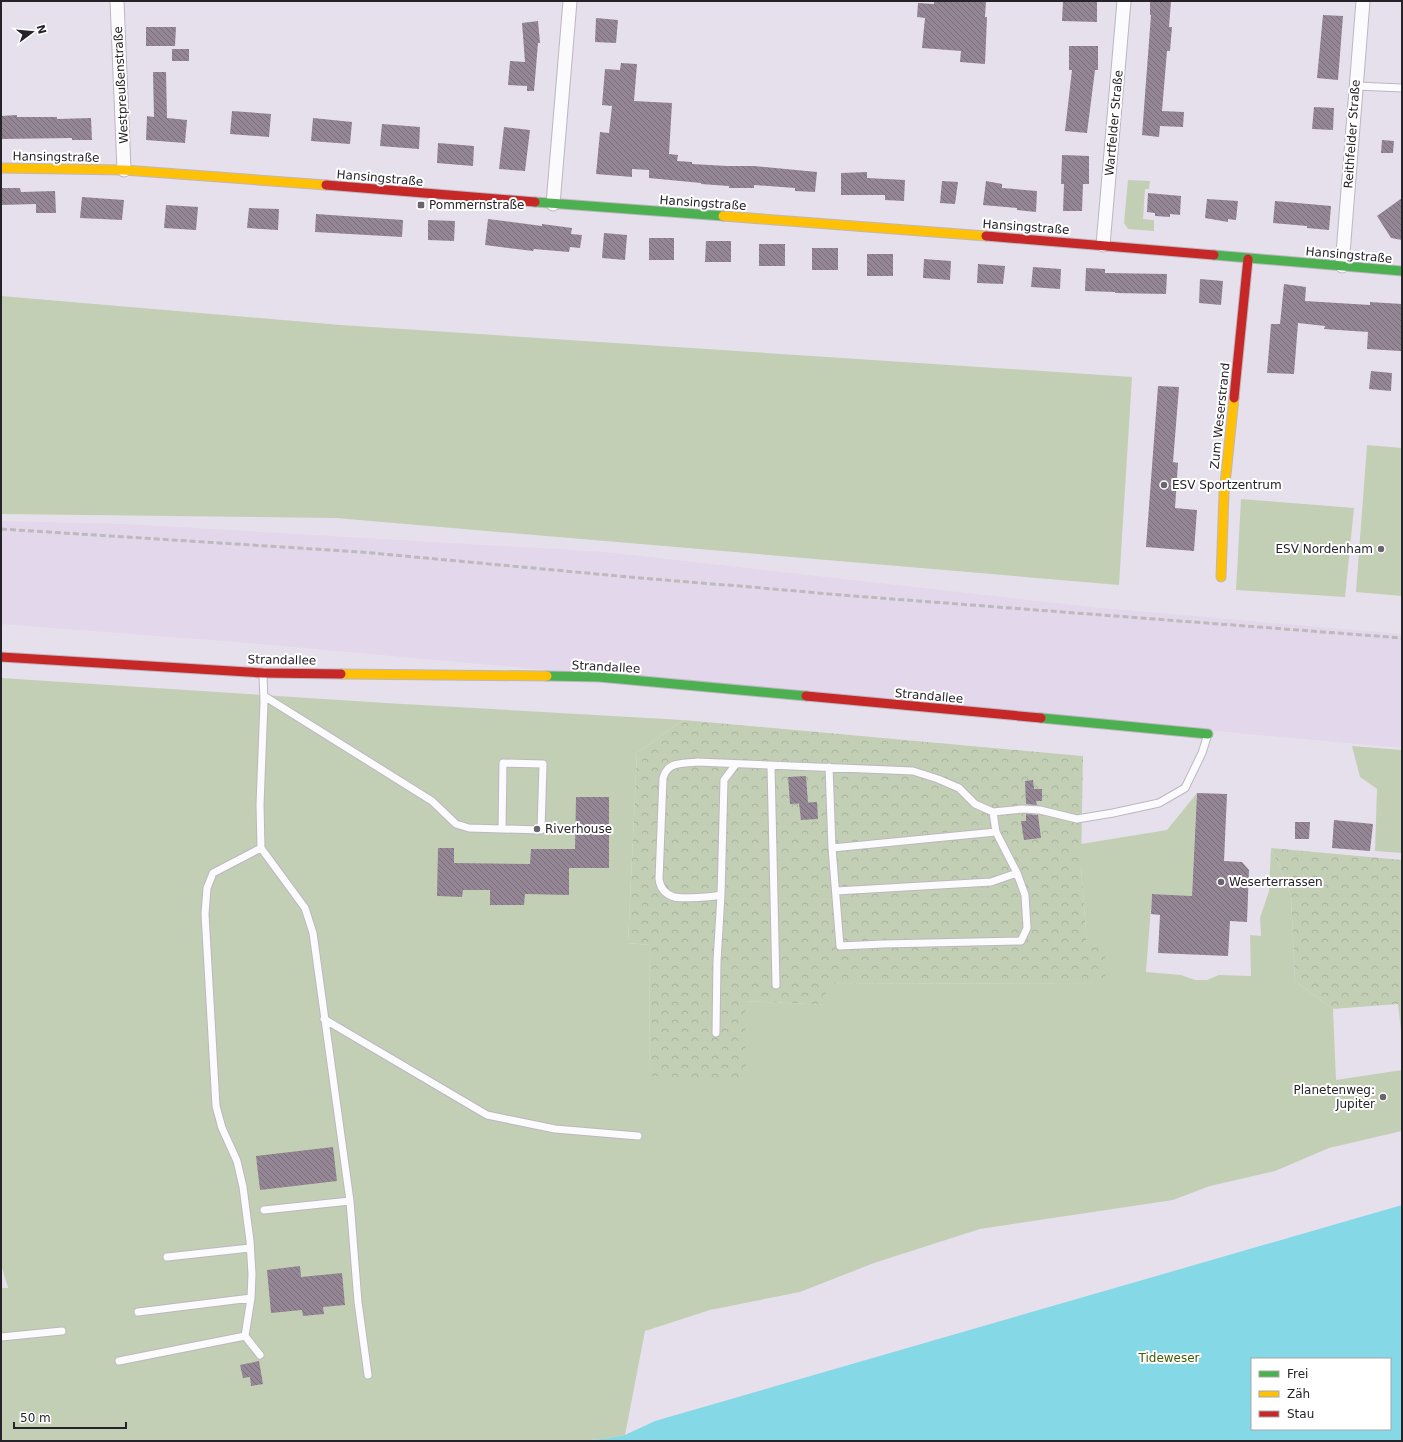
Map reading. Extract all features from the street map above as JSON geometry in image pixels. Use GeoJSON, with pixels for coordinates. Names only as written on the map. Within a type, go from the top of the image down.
{"type":"FeatureCollection","features":[{"type":"Feature","properties":{"kind":"street","name":"Westpreußenstraße"},"geometry":{"type":"LineString","coordinates":[[117,1],[124,170]]}},
{"type":"Feature","properties":{"kind":"street"},"geometry":{"type":"LineString","coordinates":[[553,204],[570,1]]}},
{"type":"Feature","properties":{"kind":"street","name":"Wartfelder Straße"},"geometry":{"type":"LineString","coordinates":[[1103,245],[1124,1]]}},
{"type":"Feature","properties":{"kind":"street","name":"Reithfelder Straße"},"geometry":{"type":"LineString","coordinates":[[1342,266],[1363,1]]}},
{"type":"Feature","properties":{"kind":"street","name":"Hansingstraße"},"geometry":{"type":"LineString","coordinates":[[1,168],[124,170],[1103,245],[1248,259],[1402,271]]}},
{"type":"Feature","properties":{"kind":"street","name":"Zum Weserstrand"},"geometry":{"type":"LineString","coordinates":[[1221,577],[1224,494],[1248,259]]}},
{"type":"Feature","properties":{"kind":"street","name":"Strandallee"},"geometry":{"type":"LineString","coordinates":[[1,657],[263,673],[599,677],[1208,734]]}},
{"type":"Feature","properties":{"kind":"lane"},"geometry":{"type":"LineString","coordinates":[[1356,86],[1402,88]]}},
{"type":"Feature","properties":{"kind":"lane"},"geometry":{"type":"LineString","coordinates":[[263,673],[264,696],[260,805],[261,848],[305,908],[313,933],[350,1201],[358,1302],[368,1375]]}},
{"type":"Feature","properties":{"kind":"lane"},"geometry":{"type":"LineString","coordinates":[[264,696],[432,801],[456,824],[469,828],[502,829],[541,830],[543,764],[503,763],[502,829]]}},
{"type":"Feature","properties":{"kind":"lane"},"geometry":{"type":"LineString","coordinates":[[721,895],[713,897],[674,897],[662,889],[660,884],[659,874],[663,778],[665,771],[672,765],[698,762],[913,771],[938,778],[959,788],[975,804],[993,812],[1022,809],[1040,810],[1077,819],[1159,803],[1185,788],[1202,753],[1208,734]]}},
{"type":"Feature","properties":{"kind":"lane"},"geometry":{"type":"LineString","coordinates":[[716,1033],[717,961],[721,895],[724,780],[736,764]]}},
{"type":"Feature","properties":{"kind":"lane"},"geometry":{"type":"LineString","coordinates":[[771,766],[776,985]]}},
{"type":"Feature","properties":{"kind":"lane"},"geometry":{"type":"LineString","coordinates":[[829,767],[832,848],[840,946],[1021,941],[1027,928],[1025,895],[1017,874],[996,832],[993,812]]}},
{"type":"Feature","properties":{"kind":"lane"},"geometry":{"type":"LineString","coordinates":[[832,848],[996,832]]}},
{"type":"Feature","properties":{"kind":"lane"},"geometry":{"type":"LineString","coordinates":[[260,1355],[245,1336],[251,1298],[252,1274],[243,1187],[237,1161],[222,1128],[216,1106],[205,914],[207,888],[213,873],[261,848]]}},
{"type":"Feature","properties":{"kind":"lane"},"geometry":{"type":"LineString","coordinates":[[836,891],[990,882],[1017,874]]}},
{"type":"Feature","properties":{"kind":"lane"},"geometry":{"type":"LineString","coordinates":[[324,1019],[487,1115],[556,1129],[638,1136]]}},
{"type":"Feature","properties":{"kind":"lane"},"geometry":{"type":"LineString","coordinates":[[264,1210],[350,1201]]}},
{"type":"Feature","properties":{"kind":"lane"},"geometry":{"type":"LineString","coordinates":[[167,1257],[250,1248]]}},
{"type":"Feature","properties":{"kind":"lane"},"geometry":{"type":"LineString","coordinates":[[138,1312],[251,1298]]}},
{"type":"Feature","properties":{"kind":"lane"},"geometry":{"type":"LineString","coordinates":[[1,1337],[62,1331]]}},
{"type":"Feature","properties":{"kind":"lane"},"geometry":{"type":"LineString","coordinates":[[119,1361],[245,1336]]}},
{"type":"Feature","properties":{"kind":"shaded area"},"geometry":{"type":"Polygon","coordinates":[[[1,521],[126,524],[605,552],[1100,608],[1402,634],[1402,748],[249,643],[1,624],[1,521]]]}},
{"type":"Feature","properties":{"kind":"green space"},"geometry":{"type":"Polygon","coordinates":[[[1128,180],[1150,181],[1149,189],[1145,189],[1143,219],[1154,220],[1154,231],[1128,229],[1124,223],[1128,180]]]}},
{"type":"Feature","properties":{"kind":"green space"},"geometry":{"type":"Polygon","coordinates":[[[1,296],[341,325],[1132,377],[1119,585],[336,518],[1,514],[1,296]]]}},
{"type":"Feature","properties":{"kind":"green space","name":"ESV Nordenham"},"geometry":{"type":"Polygon","coordinates":[[[1367,445],[1402,448],[1402,596],[1356,592],[1367,445]]]}},
{"type":"Feature","properties":{"kind":"green space"},"geometry":{"type":"Polygon","coordinates":[[[1241,499],[1354,508],[1345,597],[1236,590],[1241,499]]]}},
{"type":"Feature","properties":{"kind":"green space"},"geometry":{"type":"Polygon","coordinates":[[[1,678],[386,703],[683,720],[637,753],[628,943],[650,945],[649,1076],[745,1001],[826,1005],[826,984],[1106,983],[1087,945],[1081,866],[1081,844],[1167,830],[1197,793],[1192,896],[1152,894],[1146,972],[1181,975],[1195,980],[1207,980],[1219,975],[1251,976],[1250,935],[1261,936],[1260,918],[1269,891],[1271,848],[1291,895],[1295,981],[1333,1009],[1336,1080],[1402,1070],[1402,1131],[1329,1148],[1275,1171],[1210,1186],[1173,1200],[980,1229],[874,1263],[800,1292],[710,1310],[645,1331],[625,1435],[603,1439],[572,1441],[1,1441],[1,1288],[8,1288],[1,1264],[1,678]]]}},
{"type":"Feature","properties":{"kind":"green space"},"geometry":{"type":"Polygon","coordinates":[[[683,720],[1083,756],[1081,866],[1087,944],[1105,945],[1106,983],[826,984],[826,1005],[745,1001],[746,1079],[649,1076],[650,945],[628,943],[637,753],[683,720]]]}},
{"type":"Feature","properties":{"kind":"green space"},"geometry":{"type":"Polygon","coordinates":[[[1352,746],[1402,750],[1402,853],[1375,851],[1377,789],[1360,777],[1352,746]]]}},
{"type":"Feature","properties":{"kind":"green space"},"geometry":{"type":"Polygon","coordinates":[[[1271,848],[1402,860],[1402,1041],[1398,1004],[1333,1009],[1295,981],[1291,895],[1271,848]]]}},
{"type":"Feature","properties":{"kind":"water","name":"Tideweser"},"geometry":{"type":"Polygon","coordinates":[[[1402,1205],[1402,1441],[572,1441],[603,1439],[625,1435],[655,1421],[1402,1205]]]}},
{"type":"Feature","properties":{"kind":"building"},"geometry":{"type":"Polygon","coordinates":[[[934,1],[986,1],[985,17],[987,17],[985,64],[960,62],[961,51],[922,48],[925,18],[917,17],[918,3],[934,4],[934,1]]]}},
{"type":"Feature","properties":{"kind":"building"},"geometry":{"type":"Polygon","coordinates":[[[1063,1],[1097,1],[1097,22],[1062,21],[1063,1]]]}},
{"type":"Feature","properties":{"kind":"building"},"geometry":{"type":"Polygon","coordinates":[[[1150,1],[1171,1],[1169,27],[1172,27],[1170,51],[1167,51],[1162,111],[1184,112],[1183,127],[1160,126],[1159,137],[1142,135],[1151,15],[1150,1]]]}},
{"type":"Feature","properties":{"kind":"building"},"geometry":{"type":"Polygon","coordinates":[[[1323,15],[1343,16],[1338,80],[1317,78],[1323,15]]]}},
{"type":"Feature","properties":{"kind":"building"},"geometry":{"type":"Polygon","coordinates":[[[596,18],[618,20],[616,43],[595,42],[596,18]]]}},
{"type":"Feature","properties":{"kind":"building"},"geometry":{"type":"Polygon","coordinates":[[[538,21],[540,43],[538,43],[534,91],[527,91],[527,86],[508,85],[510,61],[525,62],[522,23],[538,21]]]}},
{"type":"Feature","properties":{"kind":"building"},"geometry":{"type":"Polygon","coordinates":[[[146,27],[176,27],[175,46],[146,46],[146,27]]]}},
{"type":"Feature","properties":{"kind":"building"},"geometry":{"type":"Polygon","coordinates":[[[1069,46],[1098,46],[1098,70],[1095,70],[1087,133],[1065,131],[1072,70],[1069,70],[1069,46]]]}},
{"type":"Feature","properties":{"kind":"building"},"geometry":{"type":"Polygon","coordinates":[[[172,49],[189,49],[189,61],[172,61],[172,49]]]}},
{"type":"Feature","properties":{"kind":"building"},"geometry":{"type":"Polygon","coordinates":[[[621,63],[637,64],[634,101],[672,103],[669,154],[678,155],[677,161],[692,162],[692,164],[754,166],[817,172],[815,192],[795,191],[795,188],[754,185],[754,188],[729,188],[729,186],[649,178],[649,170],[632,169],[632,177],[596,174],[600,132],[609,133],[612,106],[602,105],[605,69],[620,70],[621,63]]]}},
{"type":"Feature","properties":{"kind":"building"},"geometry":{"type":"Polygon","coordinates":[[[153,72],[166,72],[167,118],[187,120],[185,143],[146,140],[147,116],[154,117],[153,72]]]}},
{"type":"Feature","properties":{"kind":"building"},"geometry":{"type":"Polygon","coordinates":[[[1314,107],[1334,108],[1333,130],[1312,129],[1314,107]]]}},
{"type":"Feature","properties":{"kind":"building"},"geometry":{"type":"Polygon","coordinates":[[[232,111],[271,114],[269,137],[230,134],[232,111]]]}},
{"type":"Feature","properties":{"kind":"building"},"geometry":{"type":"Polygon","coordinates":[[[17,115],[17,117],[57,117],[57,119],[91,118],[92,140],[72,140],[72,138],[1,139],[1,116],[17,115]]]}},
{"type":"Feature","properties":{"kind":"building"},"geometry":{"type":"Polygon","coordinates":[[[313,118],[352,122],[350,144],[311,141],[313,118]]]}},
{"type":"Feature","properties":{"kind":"building"},"geometry":{"type":"Polygon","coordinates":[[[382,124],[420,127],[419,149],[380,146],[382,124]]]}},
{"type":"Feature","properties":{"kind":"building"},"geometry":{"type":"Polygon","coordinates":[[[504,127],[530,130],[525,171],[499,169],[504,127]]]}},
{"type":"Feature","properties":{"kind":"building"},"geometry":{"type":"Polygon","coordinates":[[[1382,140],[1394,141],[1393,153],[1381,153],[1382,140]]]}},
{"type":"Feature","properties":{"kind":"building"},"geometry":{"type":"Polygon","coordinates":[[[438,143],[474,146],[473,166],[437,163],[438,143]]]}},
{"type":"Feature","properties":{"kind":"building"},"geometry":{"type":"Polygon","coordinates":[[[1062,155],[1089,156],[1089,184],[1083,184],[1082,211],[1063,211],[1064,184],[1061,184],[1062,155]]]}},
{"type":"Feature","properties":{"kind":"building"},"geometry":{"type":"Polygon","coordinates":[[[867,172],[867,178],[905,180],[904,201],[885,200],[885,195],[841,195],[841,173],[867,172]]]}},
{"type":"Feature","properties":{"kind":"building"},"geometry":{"type":"Polygon","coordinates":[[[942,181],[958,182],[955,204],[940,203],[942,181]]]}},
{"type":"Feature","properties":{"kind":"building"},"geometry":{"type":"Polygon","coordinates":[[[986,181],[1002,184],[1002,188],[1037,191],[1036,212],[1017,210],[1017,208],[983,205],[986,181]]]}},
{"type":"Feature","properties":{"kind":"building"},"geometry":{"type":"Polygon","coordinates":[[[1,188],[20,188],[21,192],[55,191],[56,213],[36,213],[36,204],[1,205],[1,188]]]}},
{"type":"Feature","properties":{"kind":"building"},"geometry":{"type":"Polygon","coordinates":[[[1148,193],[1181,196],[1180,215],[1170,214],[1170,217],[1155,216],[1155,213],[1147,212],[1148,193]]]}},
{"type":"Feature","properties":{"kind":"building"},"geometry":{"type":"Polygon","coordinates":[[[82,197],[124,200],[122,220],[80,218],[82,197]]]}},
{"type":"Feature","properties":{"kind":"building"},"geometry":{"type":"Polygon","coordinates":[[[1402,198],[1402,240],[1391,238],[1377,216],[1402,198]]]}},
{"type":"Feature","properties":{"kind":"building"},"geometry":{"type":"Polygon","coordinates":[[[1207,199],[1238,201],[1236,220],[1228,219],[1228,222],[1205,218],[1207,199]]]}},
{"type":"Feature","properties":{"kind":"building"},"geometry":{"type":"Polygon","coordinates":[[[1275,201],[1331,206],[1329,230],[1307,228],[1307,226],[1273,223],[1275,201]]]}},
{"type":"Feature","properties":{"kind":"building"},"geometry":{"type":"Polygon","coordinates":[[[166,205],[198,207],[196,230],[164,228],[166,205]]]}},
{"type":"Feature","properties":{"kind":"building"},"geometry":{"type":"Polygon","coordinates":[[[249,208],[279,209],[278,230],[247,228],[249,208]]]}},
{"type":"Feature","properties":{"kind":"building"},"geometry":{"type":"Polygon","coordinates":[[[316,214],[403,220],[402,237],[315,232],[316,214]]]}},
{"type":"Feature","properties":{"kind":"building"},"geometry":{"type":"Polygon","coordinates":[[[488,219],[542,226],[542,224],[572,228],[571,234],[582,235],[580,248],[570,247],[569,252],[534,249],[533,251],[485,245],[488,219]]]}},
{"type":"Feature","properties":{"kind":"building"},"geometry":{"type":"Polygon","coordinates":[[[428,220],[455,221],[454,241],[428,240],[428,220]]]}},
{"type":"Feature","properties":{"kind":"building"},"geometry":{"type":"Polygon","coordinates":[[[604,233],[627,235],[625,260],[602,258],[604,233]]]}},
{"type":"Feature","properties":{"kind":"building"},"geometry":{"type":"Polygon","coordinates":[[[649,238],[674,238],[674,260],[649,260],[649,238]]]}},
{"type":"Feature","properties":{"kind":"building"},"geometry":{"type":"Polygon","coordinates":[[[706,241],[731,241],[731,262],[705,262],[706,241]]]}},
{"type":"Feature","properties":{"kind":"building"},"geometry":{"type":"Polygon","coordinates":[[[759,244],[785,244],[785,266],[759,266],[759,244]]]}},
{"type":"Feature","properties":{"kind":"building"},"geometry":{"type":"Polygon","coordinates":[[[812,248],[838,248],[838,270],[812,270],[812,248]]]}},
{"type":"Feature","properties":{"kind":"building"},"geometry":{"type":"Polygon","coordinates":[[[867,254],[893,254],[893,276],[867,276],[867,254]]]}},
{"type":"Feature","properties":{"kind":"building"},"geometry":{"type":"Polygon","coordinates":[[[924,259],[951,261],[950,280],[923,278],[924,259]]]}},
{"type":"Feature","properties":{"kind":"building"},"geometry":{"type":"Polygon","coordinates":[[[978,264],[1005,266],[1003,284],[977,283],[978,264]]]}},
{"type":"Feature","properties":{"kind":"building"},"geometry":{"type":"Polygon","coordinates":[[[1033,267],[1061,269],[1060,289],[1031,287],[1033,267]]]}},
{"type":"Feature","properties":{"kind":"building"},"geometry":{"type":"Polygon","coordinates":[[[1086,268],[1105,269],[1105,273],[1167,274],[1166,294],[1085,291],[1086,268]]]}},
{"type":"Feature","properties":{"kind":"building"},"geometry":{"type":"Polygon","coordinates":[[[1200,279],[1223,281],[1221,305],[1199,303],[1200,279]]]}},
{"type":"Feature","properties":{"kind":"building"},"geometry":{"type":"Polygon","coordinates":[[[1284,284],[1306,287],[1305,301],[1370,305],[1370,302],[1402,304],[1401,351],[1367,349],[1368,332],[1324,329],[1325,326],[1298,323],[1294,374],[1267,373],[1271,324],[1280,324],[1284,284]]]}},
{"type":"Feature","properties":{"kind":"building"},"geometry":{"type":"Polygon","coordinates":[[[1371,371],[1392,373],[1391,391],[1369,389],[1371,371]]]}},
{"type":"Feature","properties":{"kind":"building","name":"ESV Sportzentrum"},"geometry":{"type":"Polygon","coordinates":[[[1158,386],[1179,387],[1173,462],[1178,463],[1175,508],[1197,510],[1194,551],[1146,547],[1158,386]]]}},
{"type":"Feature","properties":{"kind":"building"},"geometry":{"type":"Polygon","coordinates":[[[806,776],[808,803],[790,804],[788,777],[806,776]]]}},
{"type":"Feature","properties":{"kind":"building"},"geometry":{"type":"Polygon","coordinates":[[[1033,780],[1034,789],[1042,789],[1042,801],[1036,801],[1037,805],[1026,804],[1025,781],[1033,780]]]}},
{"type":"Feature","properties":{"kind":"building","name":"Weserterrassen"},"geometry":{"type":"Polygon","coordinates":[[[1197,793],[1227,794],[1224,861],[1242,862],[1249,870],[1247,922],[1230,921],[1228,956],[1158,953],[1160,915],[1151,914],[1152,894],[1192,896],[1197,793]]]}},
{"type":"Feature","properties":{"kind":"building"},"geometry":{"type":"Polygon","coordinates":[[[576,797],[609,797],[609,868],[569,868],[569,895],[525,894],[524,905],[490,905],[490,890],[463,890],[462,897],[437,896],[438,848],[454,848],[454,863],[530,864],[531,849],[575,849],[576,797]]]}},
{"type":"Feature","properties":{"kind":"building"},"geometry":{"type":"Polygon","coordinates":[[[817,802],[818,819],[801,820],[799,803],[817,802]]]}},
{"type":"Feature","properties":{"kind":"building"},"geometry":{"type":"Polygon","coordinates":[[[1026,814],[1038,815],[1041,838],[1024,840],[1021,821],[1026,821],[1026,814]]]}},
{"type":"Feature","properties":{"kind":"building"},"geometry":{"type":"Polygon","coordinates":[[[1334,820],[1373,824],[1370,851],[1332,848],[1334,820]]]}},
{"type":"Feature","properties":{"kind":"building"},"geometry":{"type":"Polygon","coordinates":[[[1295,822],[1310,822],[1309,839],[1295,839],[1295,822]]]}},
{"type":"Feature","properties":{"kind":"building"},"geometry":{"type":"Polygon","coordinates":[[[333,1147],[337,1181],[260,1190],[256,1156],[333,1147]]]}},
{"type":"Feature","properties":{"kind":"building"},"geometry":{"type":"Polygon","coordinates":[[[300,1266],[301,1277],[342,1273],[345,1305],[323,1307],[324,1314],[303,1316],[302,1310],[271,1313],[267,1270],[300,1266]]]}},
{"type":"Feature","properties":{"kind":"building"},"geometry":{"type":"Polygon","coordinates":[[[259,1361],[263,1384],[251,1386],[250,1377],[243,1378],[240,1365],[259,1361]]]}},
{"type":"Feature","properties":{"kind":"railway"},"geometry":{"type":"LineString","coordinates":[[1,529],[361,552],[841,595],[1402,638]]}},
{"type":"Feature","properties":{"kind":"traffic: fast"},"geometry":{"type":"LineString","coordinates":[[535,202],[723,216]]}},
{"type":"Feature","properties":{"kind":"traffic: fast"},"geometry":{"type":"LineString","coordinates":[[1214,255],[1402,271]]}},
{"type":"Feature","properties":{"kind":"traffic: fast"},"geometry":{"type":"LineString","coordinates":[[547,676],[599,677],[806,696]]}},
{"type":"Feature","properties":{"kind":"traffic: fast"},"geometry":{"type":"LineString","coordinates":[[1041,718],[1208,734]]}},
{"type":"Feature","properties":{"kind":"traffic: slow"},"geometry":{"type":"LineString","coordinates":[[1,168],[124,170],[326,185]]}},
{"type":"Feature","properties":{"kind":"traffic: slow"},"geometry":{"type":"LineString","coordinates":[[723,216],[986,236]]}},
{"type":"Feature","properties":{"kind":"traffic: slow"},"geometry":{"type":"LineString","coordinates":[[1221,577],[1224,494],[1234,398]]}},
{"type":"Feature","properties":{"kind":"traffic: slow"},"geometry":{"type":"LineString","coordinates":[[341,674],[547,676]]}},
{"type":"Feature","properties":{"kind":"traffic: jam"},"geometry":{"type":"LineString","coordinates":[[326,185],[535,202]]}},
{"type":"Feature","properties":{"kind":"traffic: jam"},"geometry":{"type":"LineString","coordinates":[[986,236],[1214,255]]}},
{"type":"Feature","properties":{"kind":"traffic: jam"},"geometry":{"type":"LineString","coordinates":[[1234,398],[1248,259]]}},
{"type":"Feature","properties":{"kind":"traffic: jam"},"geometry":{"type":"LineString","coordinates":[[1,657],[263,673],[341,674]]}},
{"type":"Feature","properties":{"kind":"traffic: jam"},"geometry":{"type":"LineString","coordinates":[[806,696],[1041,718]]}},
{"type":"Feature","properties":{"kind":"place","name":"Pommernstraße"},"geometry":{"type":"Point","coordinates":[421,205]}},
{"type":"Feature","properties":{"kind":"place","name":"ESV Sportzentrum"},"geometry":{"type":"Point","coordinates":[1164,485]}},
{"type":"Feature","properties":{"kind":"place","name":"ESV Nordenham"},"geometry":{"type":"Point","coordinates":[1381,549]}},
{"type":"Feature","properties":{"kind":"place","name":"Riverhouse"},"geometry":{"type":"Point","coordinates":[537,829]}},
{"type":"Feature","properties":{"kind":"place","name":"Weserterrassen"},"geometry":{"type":"Point","coordinates":[1221,882]}},
{"type":"Feature","properties":{"kind":"place","name":"Planetenweg: Jupiter"},"geometry":{"type":"Point","coordinates":[1383,1097]}}]}
